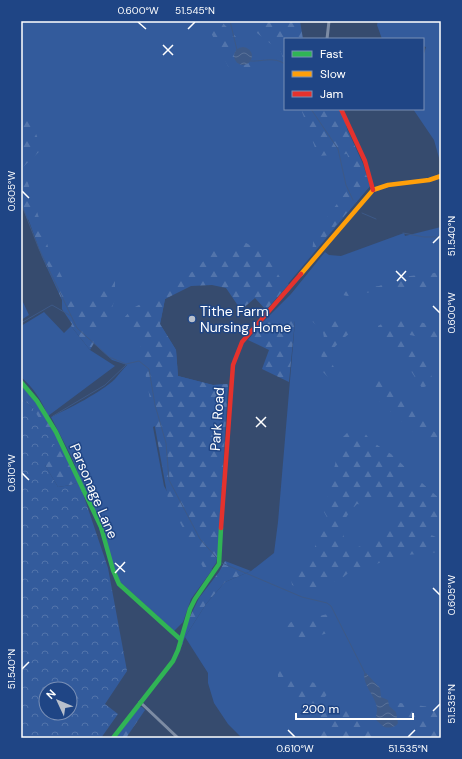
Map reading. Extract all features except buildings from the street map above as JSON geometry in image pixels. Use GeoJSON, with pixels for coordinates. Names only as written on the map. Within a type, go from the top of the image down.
{"type":"FeatureCollection","features":[{"type":"Feature","properties":{"kind":"main road"},"geometry":{"type":"LineString","coordinates":[[341,110],[356,143],[366,161],[372,190],[388,185],[429,180],[441,176]]}},
{"type":"Feature","properties":{"kind":"main road","name":"Park Road"},"geometry":{"type":"LineString","coordinates":[[113,738],[173,661],[178,650],[190,608],[219,564],[231,381],[233,365],[238,350],[248,333],[372,190]]}},
{"type":"Feature","properties":{"kind":"main road","name":"Parsonage Lane"},"geometry":{"type":"LineString","coordinates":[[21,382],[37,402],[56,432],[101,527],[113,570],[119,584],[180,639]]}},
{"type":"Feature","properties":{"kind":"street"},"geometry":{"type":"LineString","coordinates":[[327,38],[329,21]]}},
{"type":"Feature","properties":{"kind":"street"},"geometry":{"type":"LineString","coordinates":[[140,702],[178,738]]}},
{"type":"Feature","properties":{"kind":"street"},"geometry":{"type":"LineString","coordinates":[[171,738],[174,734]]}},
{"type":"Feature","properties":{"kind":"green space"},"geometry":{"type":"Polygon","coordinates":[[[21,21],[281,21],[284,38],[284,110],[341,110],[345,119],[350,147],[370,186],[281,292],[204,276],[165,299],[160,324],[176,350],[178,376],[213,385],[228,384],[228,390],[153,427],[164,486],[212,570],[191,599],[183,622],[174,631],[118,580],[89,500],[71,456],[51,417],[76,405],[101,390],[115,379],[127,365],[112,360],[76,327],[21,203],[21,21]]]}},
{"type":"Feature","properties":{"kind":"green space"},"geometry":{"type":"Polygon","coordinates":[[[210,21],[221,21],[239,40],[256,70],[229,68],[207,25],[210,21]]]}},
{"type":"Feature","properties":{"kind":"green space"},"geometry":{"type":"Polygon","coordinates":[[[250,21],[300,21],[303,38],[284,38],[284,61],[281,52],[257,33],[250,21]]]}},
{"type":"Feature","properties":{"kind":"green space"},"geometry":{"type":"Polygon","coordinates":[[[378,21],[441,21],[441,165],[434,140],[414,110],[424,110],[424,54],[426,47],[424,46],[424,38],[382,38],[377,25],[378,21]]]}},
{"type":"Feature","properties":{"kind":"green space"},"geometry":{"type":"Polygon","coordinates":[[[21,107],[31,121],[42,149],[23,167],[50,253],[76,305],[90,299],[103,284],[115,278],[115,299],[108,319],[90,350],[71,326],[72,324],[62,309],[62,300],[42,257],[21,199],[21,107]]]}},
{"type":"Feature","properties":{"kind":"green space"},"geometry":{"type":"Polygon","coordinates":[[[301,110],[338,110],[363,164],[370,186],[312,253],[314,234],[356,179],[347,154],[318,156],[301,110]]]}},
{"type":"Feature","properties":{"kind":"green space"},"geometry":{"type":"Polygon","coordinates":[[[441,227],[441,738],[242,738],[228,724],[214,703],[208,683],[208,673],[185,637],[206,604],[225,582],[251,571],[274,553],[295,321],[262,323],[291,294],[325,252],[329,255],[341,256],[404,233],[405,236],[441,227]]]}},
{"type":"Feature","properties":{"kind":"green space"},"geometry":{"type":"Polygon","coordinates":[[[241,240],[265,254],[281,279],[289,284],[266,310],[255,298],[241,310],[226,288],[212,285],[191,286],[165,299],[160,324],[176,350],[178,376],[213,385],[228,384],[218,554],[216,563],[207,575],[168,499],[140,344],[123,319],[133,308],[160,294],[172,282],[194,271],[215,249],[224,258],[241,240]]]}},
{"type":"Feature","properties":{"kind":"green space"},"geometry":{"type":"Polygon","coordinates":[[[441,272],[441,288],[396,288],[347,296],[339,294],[352,289],[379,286],[403,277],[441,272]]]}},
{"type":"Feature","properties":{"kind":"green space"},"geometry":{"type":"Polygon","coordinates":[[[21,298],[29,315],[21,320],[21,298]]]}},
{"type":"Feature","properties":{"kind":"green space"},"geometry":{"type":"Polygon","coordinates":[[[44,312],[64,333],[71,326],[90,350],[115,366],[48,416],[37,395],[21,377],[21,326],[44,312]]]}},
{"type":"Feature","properties":{"kind":"green space"},"geometry":{"type":"Polygon","coordinates":[[[313,316],[318,316],[332,324],[339,316],[344,318],[351,332],[333,349],[330,356],[336,371],[328,377],[323,372],[321,352],[324,338],[323,332],[312,321],[313,316]]]}},
{"type":"Feature","properties":{"kind":"green space"},"geometry":{"type":"Polygon","coordinates":[[[398,317],[441,327],[441,349],[422,338],[400,334],[428,361],[433,383],[422,388],[407,365],[379,339],[378,326],[398,317]]]}},
{"type":"Feature","properties":{"kind":"green space"},"geometry":{"type":"Polygon","coordinates":[[[295,320],[289,382],[262,369],[269,350],[248,340],[262,323],[295,320]]]}},
{"type":"Feature","properties":{"kind":"green space"},"geometry":{"type":"Polygon","coordinates":[[[389,379],[430,429],[441,436],[441,454],[418,436],[375,396],[369,382],[389,379]]]}},
{"type":"Feature","properties":{"kind":"green space"},"geometry":{"type":"Polygon","coordinates":[[[21,385],[36,402],[55,433],[79,482],[58,487],[45,465],[33,408],[21,398],[21,385]]]}},
{"type":"Feature","properties":{"kind":"green space"},"geometry":{"type":"Polygon","coordinates":[[[21,398],[33,408],[59,452],[45,465],[58,487],[79,482],[108,568],[127,671],[105,704],[118,714],[101,738],[21,738],[21,398]]]}},
{"type":"Feature","properties":{"kind":"green space"},"geometry":{"type":"Polygon","coordinates":[[[351,429],[358,429],[364,432],[371,441],[391,454],[405,467],[403,472],[411,482],[422,483],[441,500],[441,517],[432,520],[427,533],[441,541],[441,552],[406,555],[387,560],[363,569],[352,570],[341,579],[307,590],[292,585],[291,578],[299,567],[308,565],[316,544],[329,521],[324,512],[343,437],[351,429]],[[380,489],[364,505],[357,504],[347,516],[343,526],[344,536],[349,550],[370,543],[401,516],[380,489]]]}},
{"type":"Feature","properties":{"kind":"green space"},"geometry":{"type":"Polygon","coordinates":[[[225,561],[251,571],[225,582],[206,604],[185,637],[181,648],[185,627],[199,598],[219,572],[225,561]]]}},
{"type":"Feature","properties":{"kind":"green space"},"geometry":{"type":"Polygon","coordinates":[[[328,614],[332,632],[294,642],[287,637],[283,629],[291,622],[328,614]]]}},
{"type":"Feature","properties":{"kind":"green space"},"geometry":{"type":"Polygon","coordinates":[[[278,668],[293,677],[333,688],[324,698],[329,710],[344,709],[380,738],[310,738],[317,736],[321,717],[278,681],[278,668]]]}},
{"type":"Feature","properties":{"kind":"green space"},"geometry":{"type":"Polygon","coordinates":[[[393,702],[430,707],[441,712],[441,738],[422,738],[393,702]]]}},
{"type":"Feature","properties":{"kind":"green space"},"geometry":{"type":"Polygon","coordinates":[[[139,707],[142,707],[145,710],[126,738],[116,738],[139,707]]]}},
{"type":"Feature","properties":{"kind":"water"},"geometry":{"type":"Polygon","coordinates":[[[239,47],[247,47],[252,52],[250,63],[247,65],[239,65],[234,60],[234,52],[239,47]]]}},
{"type":"Feature","properties":{"kind":"water"},"geometry":{"type":"Polygon","coordinates":[[[366,673],[380,688],[381,697],[388,700],[389,706],[396,712],[398,723],[394,727],[384,727],[376,720],[377,706],[365,682],[364,674],[366,673]]]}},
{"type":"Feature","properties":{"kind":"waterway"},"geometry":{"type":"LineString","coordinates":[[230,21],[237,50]]}},
{"type":"Feature","properties":{"kind":"waterway"},"geometry":{"type":"LineString","coordinates":[[250,61],[277,60],[284,64]]}},
{"type":"Feature","properties":{"kind":"waterway"},"geometry":{"type":"LineString","coordinates":[[312,110],[338,149],[346,185],[353,200]]}},
{"type":"Feature","properties":{"kind":"waterway"},"geometry":{"type":"LineString","coordinates":[[21,203],[39,249],[77,328],[109,357],[126,364],[139,361],[149,369],[155,405],[166,443],[169,480],[200,539],[216,557]]}},
{"type":"Feature","properties":{"kind":"waterway"},"geometry":{"type":"LineString","coordinates":[[362,213],[376,219]]}},
{"type":"Feature","properties":{"kind":"waterway"},"geometry":{"type":"LineString","coordinates":[[403,233],[424,237],[441,237]]}},
{"type":"Feature","properties":{"kind":"waterway"},"geometry":{"type":"LineString","coordinates":[[21,323],[52,305],[71,316]]}},
{"type":"Feature","properties":{"kind":"waterway"},"geometry":{"type":"LineString","coordinates":[[53,416],[105,385],[126,365]]}},
{"type":"Feature","properties":{"kind":"waterway"},"geometry":{"type":"LineString","coordinates":[[222,563],[302,597],[327,603],[331,606],[366,675]]}},
{"type":"Feature","properties":{"kind":"traffic: fast"},"geometry":{"type":"LineString","coordinates":[[21,382],[37,401],[56,432],[101,527],[113,570],[119,584],[180,639]]}},
{"type":"Feature","properties":{"kind":"traffic: fast"},"geometry":{"type":"LineString","coordinates":[[113,738],[173,661],[178,650],[190,609],[195,599],[219,564],[221,528]]}},
{"type":"Feature","properties":{"kind":"traffic: slow"},"geometry":{"type":"LineString","coordinates":[[301,274],[373,190],[388,185],[429,180],[441,176]]}},
{"type":"Feature","properties":{"kind":"traffic: jam"},"geometry":{"type":"LineString","coordinates":[[341,110],[365,161],[373,190]]}},
{"type":"Feature","properties":{"kind":"traffic: jam"},"geometry":{"type":"LineString","coordinates":[[221,528],[233,365],[242,342],[301,274]]}},
{"type":"Feature","properties":{"kind":"place","name":"Tithe Farm Nursing Home"},"geometry":{"type":"Point","coordinates":[192,319]}}]}
